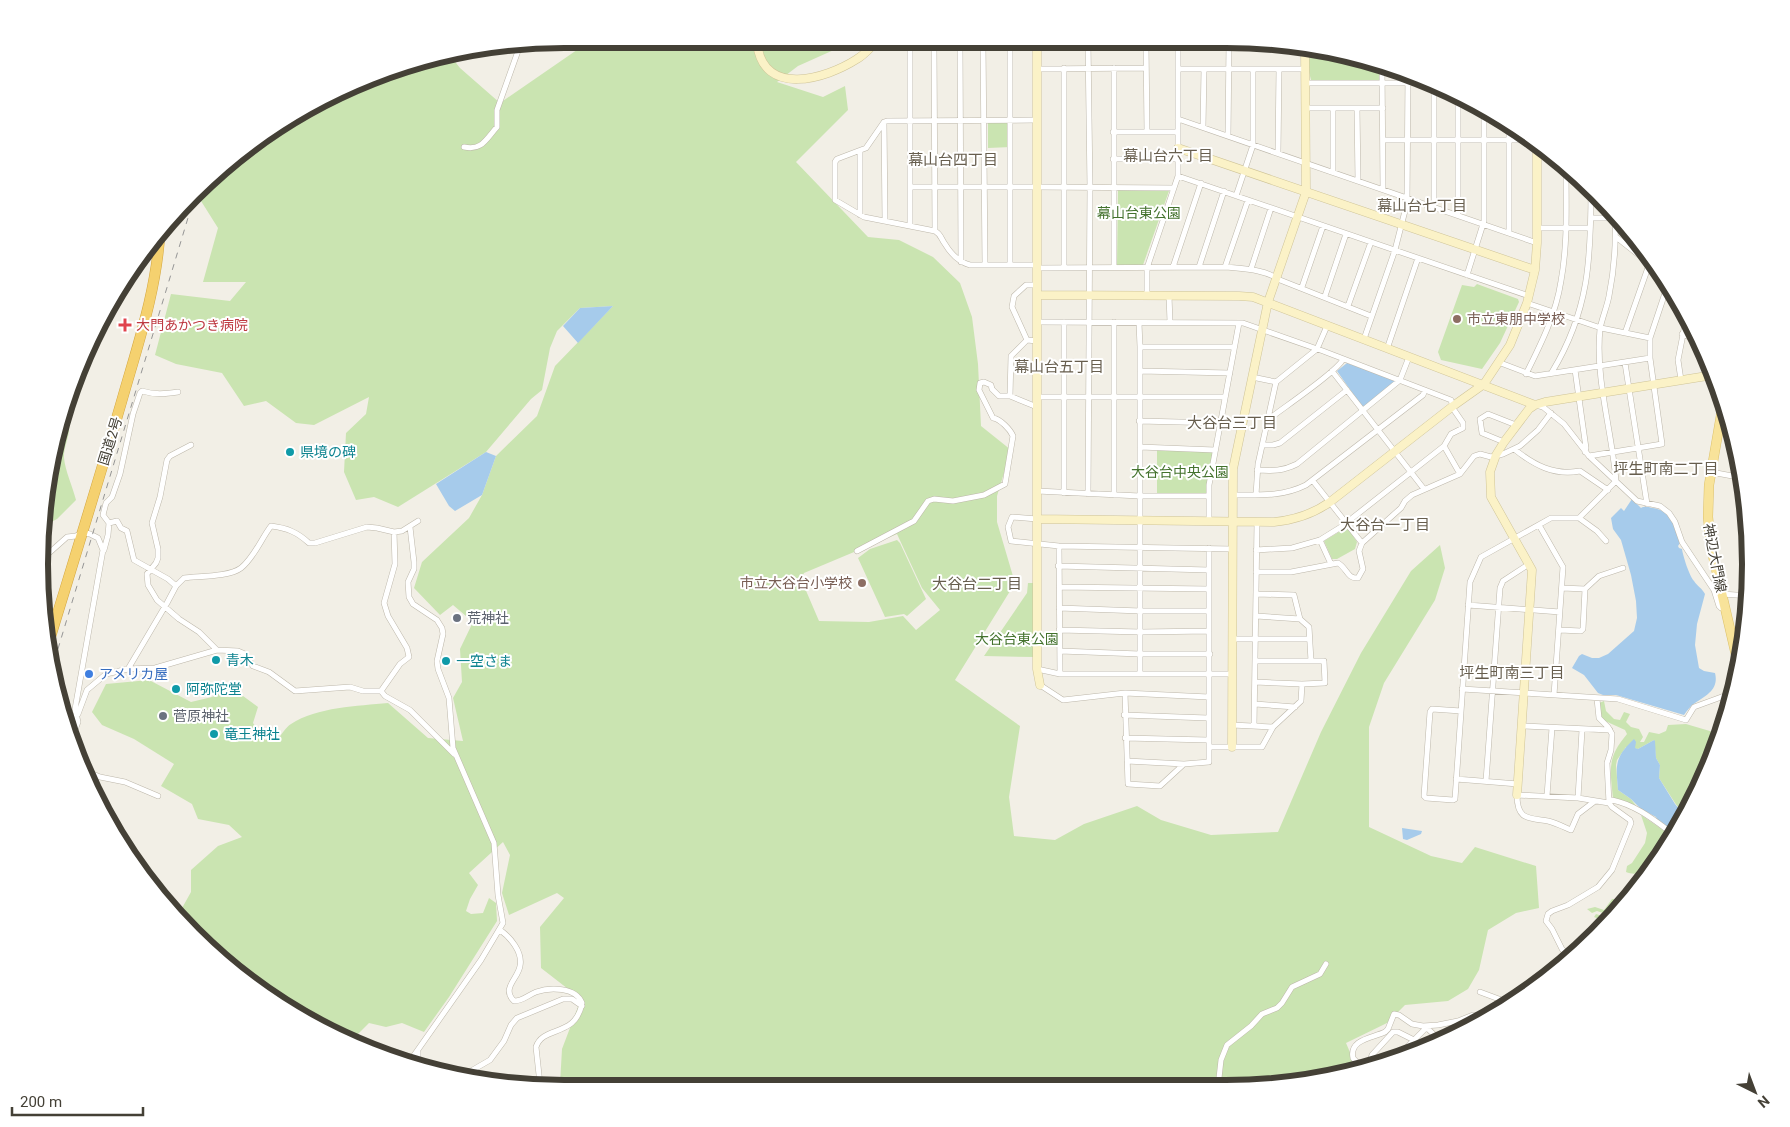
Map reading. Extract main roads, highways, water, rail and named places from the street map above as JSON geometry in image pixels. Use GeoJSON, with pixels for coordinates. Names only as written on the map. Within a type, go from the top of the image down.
{"type":"FeatureCollection","features":[{"type":"Feature","properties":{"kind":"highway","name":"国道2号"},"geometry":{"type":"LineString","coordinates":[[51,617],[79,534],[150,303],[156,276],[159,243]]}},
{"type":"Feature","properties":{"kind":"highway","name":"国道2号"},"geometry":{"type":"LineString","coordinates":[[52,628],[145,301],[152,251]]}},
{"type":"Feature","properties":{"kind":"main road","name":"神辺大門線"},"geometry":{"type":"LineString","coordinates":[[1721,417],[1711,472],[1708,517],[1711,547],[1735,650]]}},
{"type":"Feature","properties":{"kind":"water"},"geometry":{"type":"Polygon","coordinates":[[[613,306],[578,343],[563,326],[580,308],[613,306]]]}},
{"type":"Feature","properties":{"kind":"water"},"geometry":{"type":"Polygon","coordinates":[[[1347,363],[1397,381],[1363,408],[1337,371],[1347,363]]]}},
{"type":"Feature","properties":{"kind":"water"},"geometry":{"type":"Polygon","coordinates":[[[486,452],[496,456],[482,495],[455,511],[449,506],[436,484],[486,452]]]}},
{"type":"Feature","properties":{"kind":"water"},"geometry":{"type":"Polygon","coordinates":[[[1632,499],[1641,508],[1659,509],[1672,520],[1680,543],[1678,546],[1682,549],[1690,574],[1705,594],[1697,624],[1695,645],[1699,668],[1715,673],[1716,679],[1711,691],[1684,715],[1616,695],[1598,693],[1584,675],[1572,668],[1582,654],[1592,658],[1599,658],[1608,654],[1634,631],[1637,618],[1631,575],[1621,540],[1613,529],[1611,518],[1621,508],[1624,511],[1632,499]]]}},
{"type":"Feature","properties":{"kind":"water"},"geometry":{"type":"Polygon","coordinates":[[[1634,739],[1636,742],[1635,748],[1638,749],[1655,741],[1656,758],[1660,765],[1659,778],[1680,809],[1668,830],[1659,824],[1656,817],[1641,809],[1618,790],[1618,762],[1627,746],[1634,739]]]}},
{"type":"Feature","properties":{"kind":"water"},"geometry":{"type":"Polygon","coordinates":[[[1402,828],[1422,831],[1421,834],[1407,840],[1403,839],[1402,828]]]}},
{"type":"Feature","properties":{"kind":"railway"},"geometry":{"type":"LineString","coordinates":[[56,656],[191,207]]}},
{"type":"Feature","properties":{"kind":"place","name":"市立東朋中学校"},"geometry":{"type":"Point","coordinates":[1457,319]}},
{"type":"Feature","properties":{"kind":"place","name":"大門あかつき病院"},"geometry":{"type":"Point","coordinates":[125,325]}},
{"type":"Feature","properties":{"kind":"place","name":"県境の碑"},"geometry":{"type":"Point","coordinates":[290,452]}},
{"type":"Feature","properties":{"kind":"place","name":"市立大谷台小学校"},"geometry":{"type":"Point","coordinates":[862,583]}},
{"type":"Feature","properties":{"kind":"place","name":"荒神社"},"geometry":{"type":"Point","coordinates":[457,618]}},
{"type":"Feature","properties":{"kind":"place","name":"青木"},"geometry":{"type":"Point","coordinates":[216,660]}},
{"type":"Feature","properties":{"kind":"place","name":"一空さま"},"geometry":{"type":"Point","coordinates":[446,661]}},
{"type":"Feature","properties":{"kind":"place","name":"アメリカ屋"},"geometry":{"type":"Point","coordinates":[89,674]}},
{"type":"Feature","properties":{"kind":"place","name":"阿弥陀堂"},"geometry":{"type":"Point","coordinates":[176,689]}},
{"type":"Feature","properties":{"kind":"place","name":"菅原神社"},"geometry":{"type":"Point","coordinates":[163,716]}},
{"type":"Feature","properties":{"kind":"place","name":"竜王神社"},"geometry":{"type":"Point","coordinates":[214,734]}},
{"type":"Feature","properties":{"kind":"district","name":"幕山台六丁目"},"geometry":{"type":"Point","coordinates":[1168,156]}},
{"type":"Feature","properties":{"kind":"district","name":"幕山台四丁目"},"geometry":{"type":"Point","coordinates":[953,160]}},
{"type":"Feature","properties":{"kind":"district","name":"幕山台七丁目"},"geometry":{"type":"Point","coordinates":[1422,206]}},
{"type":"Feature","properties":{"kind":"district","name":"幕山台五丁目"},"geometry":{"type":"Point","coordinates":[1059,367]}},
{"type":"Feature","properties":{"kind":"district","name":"大谷台三丁目"},"geometry":{"type":"Point","coordinates":[1232,423]}},
{"type":"Feature","properties":{"kind":"district","name":"坪生町南二丁目"},"geometry":{"type":"Point","coordinates":[1666,469]}},
{"type":"Feature","properties":{"kind":"district","name":"大谷台一丁目"},"geometry":{"type":"Point","coordinates":[1385,525]}},
{"type":"Feature","properties":{"kind":"district","name":"大谷台二丁目"},"geometry":{"type":"Point","coordinates":[977,584]}},
{"type":"Feature","properties":{"kind":"district","name":"坪生町南三丁目"},"geometry":{"type":"Point","coordinates":[1512,673]}},
{"type":"Feature","properties":{"kind":"park label","name":"幕山台東公園"},"geometry":{"type":"Point","coordinates":[1139,213]}},
{"type":"Feature","properties":{"kind":"park label","name":"大谷台中央公園"},"geometry":{"type":"Point","coordinates":[1180,472]}},
{"type":"Feature","properties":{"kind":"park label","name":"大谷台東公園"},"geometry":{"type":"Point","coordinates":[1017,639]}}]}
